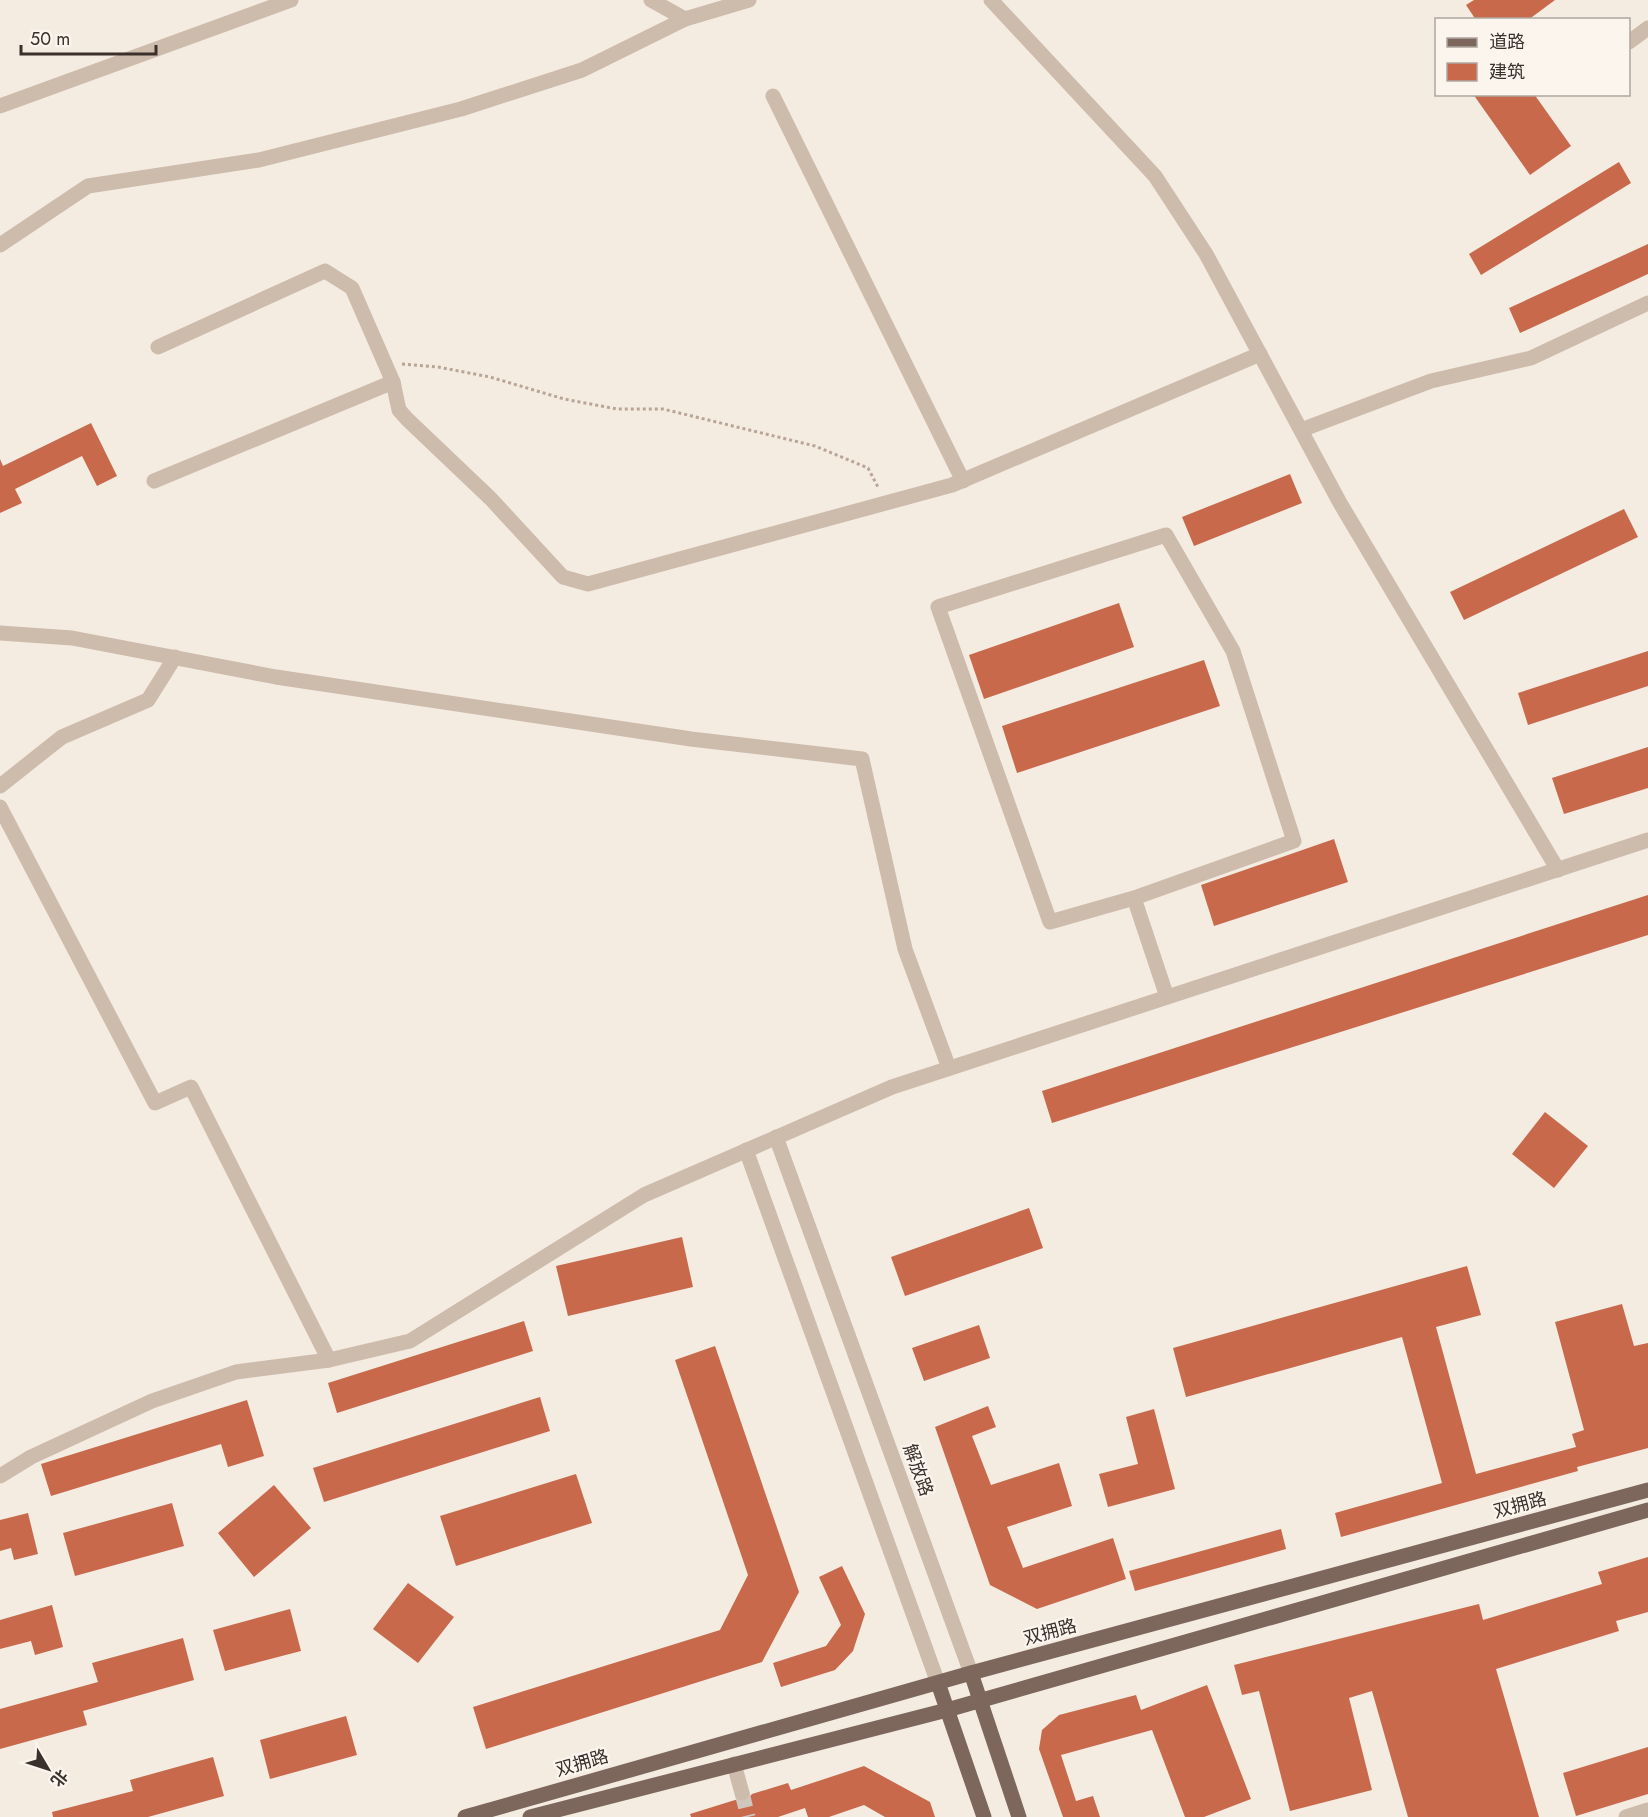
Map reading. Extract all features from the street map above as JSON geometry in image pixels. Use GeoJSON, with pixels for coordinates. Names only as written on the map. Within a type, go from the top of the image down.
{"type":"FeatureCollection","features":[{"type":"Feature","properties":{"kind":"main road","name":"双拥路"},"geometry":{"type":"LineString","coordinates":[[465,1817],[971,1673],[1648,1491]]}},
{"type":"Feature","properties":{"kind":"main road"},"geometry":{"type":"LineString","coordinates":[[530,1817],[947,1710],[1648,1510]]}},
{"type":"Feature","properties":{"kind":"main road","name":"解放路"},"geometry":{"type":"LineString","coordinates":[[971,1673],[1019,1817]]}},
{"type":"Feature","properties":{"kind":"main road"},"geometry":{"type":"LineString","coordinates":[[938,1683],[984,1817]]}},
{"type":"Feature","properties":{"kind":"street"},"geometry":{"type":"LineString","coordinates":[[0,106],[291,0]]}},
{"type":"Feature","properties":{"kind":"street"},"geometry":{"type":"LineString","coordinates":[[651,0],[685,19]]}},
{"type":"Feature","properties":{"kind":"street"},"geometry":{"type":"LineString","coordinates":[[0,245],[88,186],[260,160],[461,109],[582,70],[685,19],[749,0]]}},
{"type":"Feature","properties":{"kind":"street"},"geometry":{"type":"LineString","coordinates":[[991,0],[1155,176],[1206,254],[1340,503],[1558,870]]}},
{"type":"Feature","properties":{"kind":"street"},"geometry":{"type":"LineString","coordinates":[[1630,41],[1648,28]]}},
{"type":"Feature","properties":{"kind":"street"},"geometry":{"type":"LineString","coordinates":[[773,96],[963,481]]}},
{"type":"Feature","properties":{"kind":"street"},"geometry":{"type":"LineString","coordinates":[[158,347],[325,272],[352,288],[386,363],[399,410],[491,500],[562,577],[588,584],[963,481],[1260,354]]}},
{"type":"Feature","properties":{"kind":"street"},"geometry":{"type":"LineString","coordinates":[[1301,430],[1431,381],[1531,358],[1648,303]]}},
{"type":"Feature","properties":{"kind":"street"},"geometry":{"type":"LineString","coordinates":[[154,481],[393,382]]}},
{"type":"Feature","properties":{"kind":"street"},"geometry":{"type":"LineString","coordinates":[[1166,535],[1233,651],[1294,841],[1134,898],[1050,922],[938,608],[1166,535]]}},
{"type":"Feature","properties":{"kind":"street"},"geometry":{"type":"LineString","coordinates":[[0,633],[72,638],[276,677],[680,737],[862,759],[905,949],[949,1068]]}},
{"type":"Feature","properties":{"kind":"street"},"geometry":{"type":"LineString","coordinates":[[0,786],[62,737],[148,700],[175,657]]}},
{"type":"Feature","properties":{"kind":"street"},"geometry":{"type":"LineString","coordinates":[[0,807],[155,1103],[191,1087],[329,1360]]}},
{"type":"Feature","properties":{"kind":"street"},"geometry":{"type":"LineString","coordinates":[[0,1476],[31,1457],[152,1401],[225,1376],[329,1360],[410,1341],[644,1195],[892,1087],[1648,840]]}},
{"type":"Feature","properties":{"kind":"street"},"geometry":{"type":"LineString","coordinates":[[1134,898],[1167,997]]}},
{"type":"Feature","properties":{"kind":"street","name":"解放路"},"geometry":{"type":"LineString","coordinates":[[776,1137],[971,1673]]}},
{"type":"Feature","properties":{"kind":"street"},"geometry":{"type":"LineString","coordinates":[[746,1150],[938,1683]]}},
{"type":"Feature","properties":{"kind":"street"},"geometry":{"type":"LineString","coordinates":[[734,1764],[742,1793]]}},
{"type":"Feature","properties":{"kind":"street"},"geometry":{"type":"LineString","coordinates":[[1626,1817],[1648,1810]]}},
{"type":"Feature","properties":{"kind":"path"},"geometry":{"type":"LineString","coordinates":[[386,363],[438,367],[490,377],[564,399],[617,409],[663,409],[816,446],[868,468],[886,503]]}},
{"type":"Feature","properties":{"kind":"building"},"geometry":{"type":"Polygon","coordinates":[[[1474,0],[1555,0],[1531,18],[1475,18],[1466,5],[1474,0]]]}},
{"type":"Feature","properties":{"kind":"building"},"geometry":{"type":"Polygon","coordinates":[[[1474,96],[1535,96],[1571,146],[1530,175],[1474,96]]]}},
{"type":"Feature","properties":{"kind":"building"},"geometry":{"type":"Polygon","coordinates":[[[1619,162],[1631,183],[1481,275],[1469,254],[1619,162]]]}},
{"type":"Feature","properties":{"kind":"building"},"geometry":{"type":"Polygon","coordinates":[[[1648,244],[1648,274],[1520,333],[1509,308],[1648,244]]]}},
{"type":"Feature","properties":{"kind":"building"},"geometry":{"type":"Polygon","coordinates":[[[91,423],[117,476],[97,486],[82,456],[15,489],[22,503],[0,513],[0,459],[3,466],[91,423]]]}},
{"type":"Feature","properties":{"kind":"building"},"geometry":{"type":"Polygon","coordinates":[[[1290,474],[1302,503],[1194,546],[1182,517],[1290,474]]]}},
{"type":"Feature","properties":{"kind":"building"},"geometry":{"type":"Polygon","coordinates":[[[1624,509],[1638,537],[1464,620],[1450,592],[1624,509]]]}},
{"type":"Feature","properties":{"kind":"building"},"geometry":{"type":"Polygon","coordinates":[[[1119,603],[1134,647],[984,699],[969,655],[1119,603]]]}},
{"type":"Feature","properties":{"kind":"building"},"geometry":{"type":"Polygon","coordinates":[[[1648,651],[1648,686],[1528,725],[1518,693],[1648,651]]]}},
{"type":"Feature","properties":{"kind":"building"},"geometry":{"type":"Polygon","coordinates":[[[1204,660],[1220,706],[1017,773],[1002,726],[1204,660]]]}},
{"type":"Feature","properties":{"kind":"building"},"geometry":{"type":"Polygon","coordinates":[[[1648,747],[1648,788],[1564,814],[1552,778],[1648,747]]]}},
{"type":"Feature","properties":{"kind":"building"},"geometry":{"type":"Polygon","coordinates":[[[1334,839],[1348,882],[1214,926],[1201,885],[1334,839]]]}},
{"type":"Feature","properties":{"kind":"building"},"geometry":{"type":"Polygon","coordinates":[[[1648,895],[1648,935],[1052,1123],[1042,1091],[1648,895]]]}},
{"type":"Feature","properties":{"kind":"building"},"geometry":{"type":"Polygon","coordinates":[[[1545,1112],[1588,1146],[1554,1188],[1512,1154],[1545,1112]]]}},
{"type":"Feature","properties":{"kind":"building"},"geometry":{"type":"Polygon","coordinates":[[[1029,1208],[1043,1248],[905,1296],[891,1257],[1029,1208]]]}},
{"type":"Feature","properties":{"kind":"building"},"geometry":{"type":"Polygon","coordinates":[[[682,1237],[693,1287],[568,1316],[556,1266],[682,1237]]]}},
{"type":"Feature","properties":{"kind":"building"},"geometry":{"type":"Polygon","coordinates":[[[1467,1266],[1481,1315],[1436,1327],[1476,1474],[1576,1447],[1572,1434],[1584,1430],[1555,1322],[1622,1304],[1634,1346],[1648,1343],[1648,1448],[1577,1467],[1578,1471],[1341,1537],[1335,1513],[1442,1483],[1402,1337],[1186,1397],[1173,1348],[1467,1266]]]}},
{"type":"Feature","properties":{"kind":"building"},"geometry":{"type":"Polygon","coordinates":[[[524,1321],[533,1351],[337,1413],[328,1383],[524,1321]]]}},
{"type":"Feature","properties":{"kind":"building"},"geometry":{"type":"Polygon","coordinates":[[[979,1325],[990,1358],[924,1381],[912,1348],[979,1325]]]}},
{"type":"Feature","properties":{"kind":"building"},"geometry":{"type":"Polygon","coordinates":[[[715,1346],[799,1592],[762,1662],[486,1749],[473,1707],[720,1630],[748,1575],[675,1360],[715,1346]]]}},
{"type":"Feature","properties":{"kind":"building"},"geometry":{"type":"Polygon","coordinates":[[[540,1397],[550,1431],[324,1502],[313,1468],[540,1397]]]}},
{"type":"Feature","properties":{"kind":"building"},"geometry":{"type":"Polygon","coordinates":[[[247,1400],[264,1456],[228,1467],[221,1444],[51,1496],[41,1464],[247,1400]]]}},
{"type":"Feature","properties":{"kind":"building"},"geometry":{"type":"Polygon","coordinates":[[[988,1406],[996,1427],[972,1436],[991,1485],[1059,1463],[1072,1506],[1007,1527],[1023,1568],[1113,1538],[1126,1579],[1037,1609],[990,1585],[935,1427],[988,1406]]]}},
{"type":"Feature","properties":{"kind":"building"},"geometry":{"type":"Polygon","coordinates":[[[1154,1409],[1175,1489],[1108,1507],[1099,1474],[1138,1464],[1126,1417],[1154,1409]]]}},
{"type":"Feature","properties":{"kind":"building"},"geometry":{"type":"Polygon","coordinates":[[[576,1474],[592,1523],[456,1566],[440,1516],[576,1474]]]}},
{"type":"Feature","properties":{"kind":"building"},"geometry":{"type":"Polygon","coordinates":[[[274,1485],[311,1528],[254,1577],[218,1533],[274,1485]]]}},
{"type":"Feature","properties":{"kind":"building"},"geometry":{"type":"Polygon","coordinates":[[[172,1503],[184,1546],[75,1576],[63,1533],[172,1503]]]}},
{"type":"Feature","properties":{"kind":"building"},"geometry":{"type":"Polygon","coordinates":[[[28,1513],[38,1554],[14,1560],[11,1548],[0,1551],[0,1520],[28,1513]]]}},
{"type":"Feature","properties":{"kind":"building"},"geometry":{"type":"Polygon","coordinates":[[[1281,1529],[1286,1549],[1135,1591],[1129,1571],[1281,1529]]]}},
{"type":"Feature","properties":{"kind":"building"},"geometry":{"type":"Polygon","coordinates":[[[1648,1557],[1648,1612],[1616,1621],[1619,1631],[1496,1669],[1539,1817],[1408,1817],[1372,1691],[1349,1698],[1372,1790],[1290,1811],[1259,1691],[1242,1695],[1234,1665],[1479,1604],[1483,1620],[1602,1584],[1598,1572],[1648,1557]]]}},
{"type":"Feature","properties":{"kind":"building"},"geometry":{"type":"Polygon","coordinates":[[[842,1566],[865,1614],[853,1651],[835,1670],[781,1687],[773,1663],[826,1646],[841,1625],[819,1577],[842,1566]]]}},
{"type":"Feature","properties":{"kind":"building"},"geometry":{"type":"Polygon","coordinates":[[[408,1583],[454,1617],[418,1663],[373,1629],[408,1583]]]}},
{"type":"Feature","properties":{"kind":"building"},"geometry":{"type":"Polygon","coordinates":[[[52,1605],[63,1647],[35,1655],[31,1641],[0,1649],[0,1620],[52,1605]]]}},
{"type":"Feature","properties":{"kind":"building"},"geometry":{"type":"Polygon","coordinates":[[[290,1609],[301,1651],[225,1671],[213,1630],[290,1609]]]}},
{"type":"Feature","properties":{"kind":"building"},"geometry":{"type":"Polygon","coordinates":[[[183,1638],[194,1680],[83,1711],[87,1725],[0,1749],[0,1709],[98,1682],[92,1663],[183,1638]]]}},
{"type":"Feature","properties":{"kind":"building"},"geometry":{"type":"Polygon","coordinates":[[[1207,1685],[1251,1799],[1204,1817],[1185,1817],[1152,1730],[1061,1755],[1076,1801],[1093,1796],[1100,1817],[1063,1817],[1039,1749],[1042,1730],[1059,1715],[1136,1695],[1141,1710],[1207,1685]]]}},
{"type":"Feature","properties":{"kind":"building"},"geometry":{"type":"Polygon","coordinates":[[[346,1716],[357,1755],[270,1779],[260,1740],[346,1716]]]}},
{"type":"Feature","properties":{"kind":"building"},"geometry":{"type":"Polygon","coordinates":[[[1648,1747],[1648,1794],[1576,1816],[1563,1773],[1648,1747]]]}},
{"type":"Feature","properties":{"kind":"building"},"geometry":{"type":"Polygon","coordinates":[[[213,1757],[224,1796],[148,1817],[53,1817],[52,1812],[133,1791],[130,1780],[213,1757]]]}},
{"type":"Feature","properties":{"kind":"building"},"geometry":{"type":"Polygon","coordinates":[[[864,1766],[930,1802],[935,1817],[885,1817],[864,1805],[829,1817],[808,1817],[805,1808],[778,1817],[691,1817],[690,1814],[735,1800],[745,1802],[752,1794],[788,1783],[791,1790],[864,1766]]]}},
{"type":"Feature","properties":{"kind":"tunnel"},"geometry":{"type":"LineString","coordinates":[[742,1793],[748,1817]]}}]}
